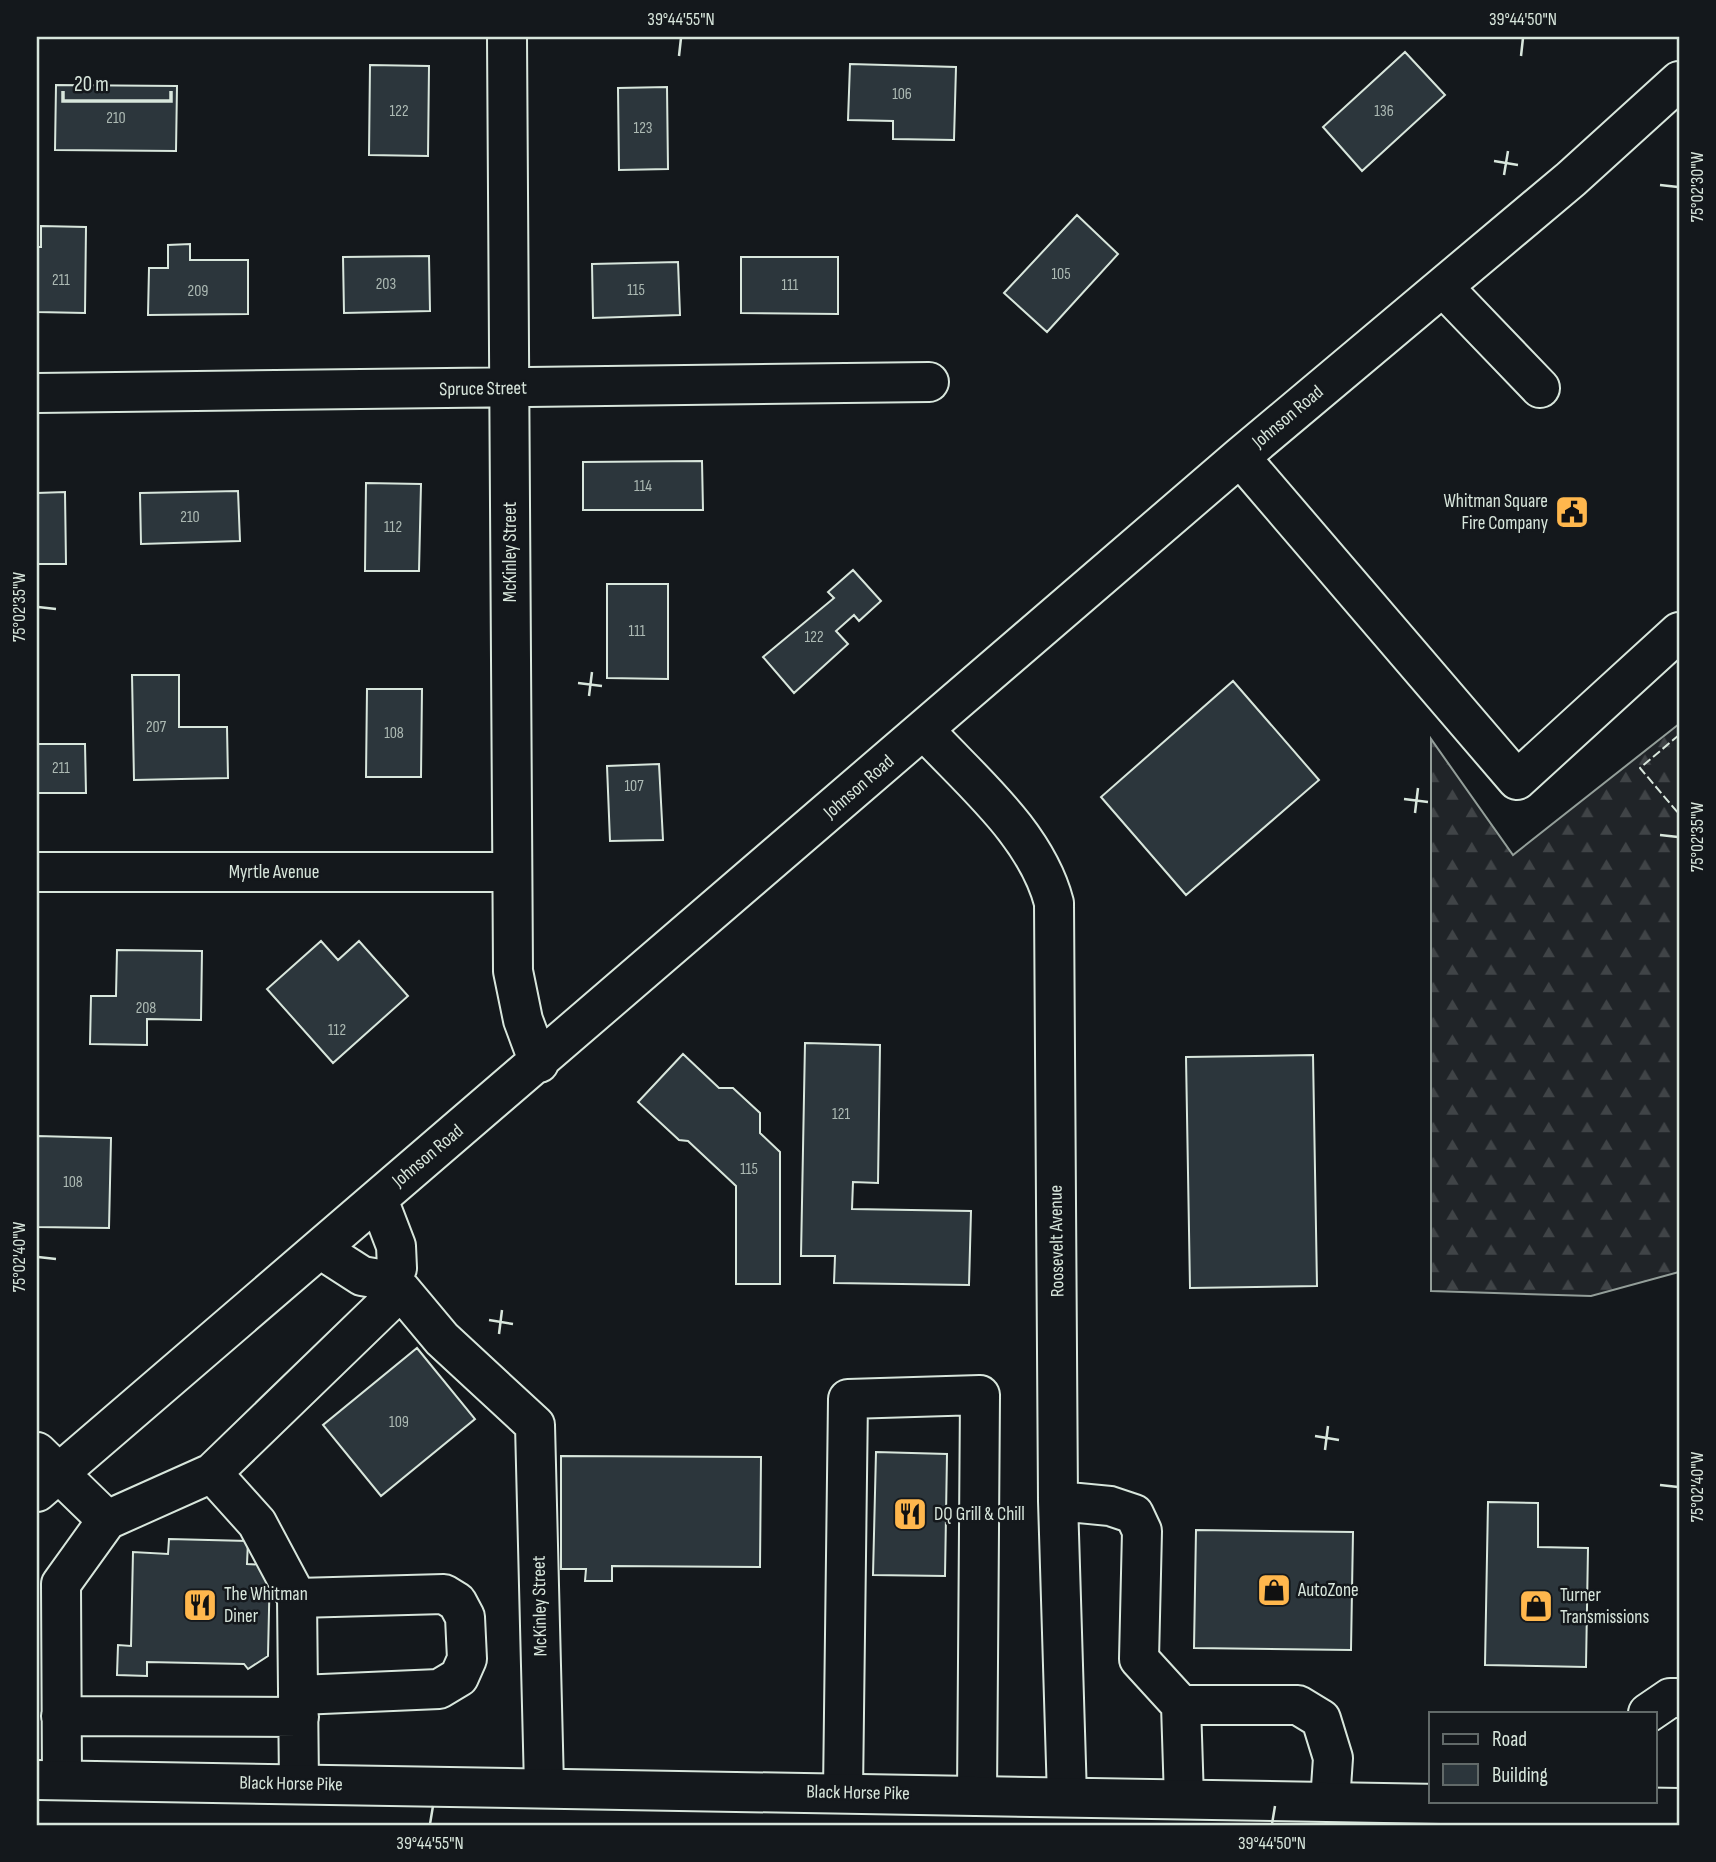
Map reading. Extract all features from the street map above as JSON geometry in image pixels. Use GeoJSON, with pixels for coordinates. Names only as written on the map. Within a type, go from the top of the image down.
{"type":"FeatureCollection","features":[{"type":"Feature","properties":{"kind":"main road","name":"McKinley Street"},"geometry":{"type":"LineString","coordinates":[[508,37],[513,971],[523,1020],[539,1063]]}},
{"type":"Feature","properties":{"kind":"main road","name":"Johnson Road"},"geometry":{"type":"LineString","coordinates":[[44,1472],[320,1249],[539,1063],[1240,457],[1571,179],[1679,81]]}},
{"type":"Feature","properties":{"kind":"main road"},"geometry":{"type":"LineString","coordinates":[[1443,287],[1540,388]]}},
{"type":"Feature","properties":{"kind":"main road","name":"Spruce Street"},"geometry":{"type":"LineString","coordinates":[[37,393],[929,382]]}},
{"type":"Feature","properties":{"kind":"main road"},"geometry":{"type":"LineString","coordinates":[[1240,457],[1517,780],[1679,632]]}},
{"type":"Feature","properties":{"kind":"main road","name":"Roosevelt Avenue"},"geometry":{"type":"LineString","coordinates":[[925,731],[1028,846],[1047,877],[1054,903],[1058,1501],[1066,1797]]}},
{"type":"Feature","properties":{"kind":"main road","name":"Myrtle Avenue"},"geometry":{"type":"LineString","coordinates":[[37,872],[511,872]]}},
{"type":"Feature","properties":{"kind":"main road"},"geometry":{"type":"LineString","coordinates":[[49,1780],[61,1716],[61,1584],[107,1520],[212,1473],[396,1282],[396,1246],[378,1199]]}},
{"type":"Feature","properties":{"kind":"main road"},"geometry":{"type":"LineString","coordinates":[[320,1249],[362,1276],[396,1282]]}},
{"type":"Feature","properties":{"kind":"main road","name":"McKinley Street"},"geometry":{"type":"LineString","coordinates":[[396,1282],[442,1339],[535,1425],[544,1786]]}},
{"type":"Feature","properties":{"kind":"main road"},"geometry":{"type":"LineString","coordinates":[[844,1792],[848,1399],[980,1395],[977,1796]]}},
{"type":"Feature","properties":{"kind":"main road"},"geometry":{"type":"LineString","coordinates":[[44,1472],[107,1520]]}},
{"type":"Feature","properties":{"kind":"main road"},"geometry":{"type":"LineString","coordinates":[[212,1473],[257,1523],[298,1598],[299,1784]]}},
{"type":"Feature","properties":{"kind":"main road"},"geometry":{"type":"LineString","coordinates":[[1058,1501],[1110,1506],[1134,1514],[1142,1531],[1139,1659],[1181,1705],[1184,1799]]}},
{"type":"Feature","properties":{"kind":"main road"},"geometry":{"type":"LineString","coordinates":[[61,1716],[299,1706],[439,1689],[459,1677],[467,1659],[465,1617],[457,1602],[444,1594],[298,1598]]}},
{"type":"Feature","properties":{"kind":"main road"},"geometry":{"type":"LineString","coordinates":[[1649,1712],[1670,1698],[1679,1698]]}},
{"type":"Feature","properties":{"kind":"main road"},"geometry":{"type":"LineString","coordinates":[[1181,1705],[1298,1705],[1321,1719],[1333,1758],[1330,1802]]}},
{"type":"Feature","properties":{"kind":"main road","name":"Black Horse Pike"},"geometry":{"type":"LineString","coordinates":[[49,1780],[544,1786],[1330,1802],[1663,1805]]}},
{"type":"Feature","properties":{"kind":"green space"},"geometry":{"type":"Polygon","coordinates":[[[1679,724],[1679,1272],[1591,1296],[1431,1291],[1431,739],[1513,855],[1679,724]]]}},
{"type":"Feature","properties":{"kind":"building"},"geometry":{"type":"Polygon","coordinates":[[[1405,52],[1445,95],[1362,171],[1323,127],[1405,52]]]}},
{"type":"Feature","properties":{"kind":"building"},"geometry":{"type":"Polygon","coordinates":[[[850,64],[956,67],[954,140],[893,139],[893,121],[848,120],[850,64]]]}},
{"type":"Feature","properties":{"kind":"building"},"geometry":{"type":"Polygon","coordinates":[[[370,65],[429,66],[428,156],[369,155],[370,65]]]}},
{"type":"Feature","properties":{"kind":"building"},"geometry":{"type":"Polygon","coordinates":[[[56,85],[177,86],[176,151],[55,150],[56,85]]]}},
{"type":"Feature","properties":{"kind":"building"},"geometry":{"type":"Polygon","coordinates":[[[667,87],[668,169],[619,170],[618,88],[667,87]]]}},
{"type":"Feature","properties":{"kind":"building"},"geometry":{"type":"Polygon","coordinates":[[[1077,215],[1118,254],[1047,332],[1004,293],[1077,215]]]}},
{"type":"Feature","properties":{"kind":"building"},"geometry":{"type":"Polygon","coordinates":[[[41,226],[86,227],[85,313],[37,312],[37,247],[41,247],[41,226]]]}},
{"type":"Feature","properties":{"kind":"building"},"geometry":{"type":"Polygon","coordinates":[[[190,244],[190,260],[248,260],[248,314],[148,315],[149,268],[168,268],[168,245],[190,244]]]}},
{"type":"Feature","properties":{"kind":"building"},"geometry":{"type":"Polygon","coordinates":[[[429,256],[430,311],[344,313],[343,257],[429,256]]]}},
{"type":"Feature","properties":{"kind":"building"},"geometry":{"type":"Polygon","coordinates":[[[741,257],[838,257],[838,314],[741,313],[741,257]]]}},
{"type":"Feature","properties":{"kind":"building"},"geometry":{"type":"Polygon","coordinates":[[[678,262],[680,315],[593,318],[592,264],[678,262]]]}},
{"type":"Feature","properties":{"kind":"building"},"geometry":{"type":"Polygon","coordinates":[[[702,461],[703,510],[583,510],[583,462],[702,461]]]}},
{"type":"Feature","properties":{"kind":"building"},"geometry":{"type":"Polygon","coordinates":[[[366,483],[421,484],[419,571],[365,571],[366,483]]]}},
{"type":"Feature","properties":{"kind":"building"},"geometry":{"type":"Polygon","coordinates":[[[238,491],[240,541],[141,544],[140,493],[238,491]]]}},
{"type":"Feature","properties":{"kind":"building"},"geometry":{"type":"Polygon","coordinates":[[[65,492],[66,564],[37,564],[37,493],[65,492]]]}},
{"type":"Feature","properties":{"kind":"building"},"geometry":{"type":"Polygon","coordinates":[[[853,570],[881,601],[859,621],[854,615],[836,631],[848,644],[794,693],[763,657],[834,598],[828,592],[853,570]]]}},
{"type":"Feature","properties":{"kind":"building"},"geometry":{"type":"Polygon","coordinates":[[[607,584],[668,584],[668,679],[607,678],[607,584]]]}},
{"type":"Feature","properties":{"kind":"building"},"geometry":{"type":"Polygon","coordinates":[[[132,675],[179,675],[179,727],[227,727],[228,778],[134,780],[132,675]]]}},
{"type":"Feature","properties":{"kind":"building"},"geometry":{"type":"Polygon","coordinates":[[[1233,681],[1319,780],[1186,895],[1101,797],[1233,681]]]}},
{"type":"Feature","properties":{"kind":"building"},"geometry":{"type":"Polygon","coordinates":[[[367,689],[422,689],[421,777],[366,777],[367,689]]]}},
{"type":"Feature","properties":{"kind":"building"},"geometry":{"type":"Polygon","coordinates":[[[37,744],[85,744],[86,793],[37,793],[37,744]]]}},
{"type":"Feature","properties":{"kind":"building"},"geometry":{"type":"Polygon","coordinates":[[[659,764],[663,840],[610,841],[607,766],[659,764]]]}},
{"type":"Feature","properties":{"kind":"building"},"geometry":{"type":"Polygon","coordinates":[[[321,941],[338,960],[359,941],[408,996],[333,1063],[267,989],[321,941]]]}},
{"type":"Feature","properties":{"kind":"building"},"geometry":{"type":"Polygon","coordinates":[[[117,950],[202,951],[201,1020],[147,1019],[147,1045],[90,1044],[91,996],[116,996],[117,950]]]}},
{"type":"Feature","properties":{"kind":"building"},"geometry":{"type":"Polygon","coordinates":[[[805,1043],[880,1045],[878,1183],[853,1182],[852,1209],[971,1211],[969,1285],[834,1283],[835,1256],[801,1256],[805,1043]]]}},
{"type":"Feature","properties":{"kind":"building"},"geometry":{"type":"Polygon","coordinates":[[[683,1054],[719,1088],[733,1088],[760,1113],[760,1133],[780,1152],[780,1284],[736,1284],[736,1186],[688,1141],[679,1140],[638,1102],[683,1054]]]}},
{"type":"Feature","properties":{"kind":"building"},"geometry":{"type":"Polygon","coordinates":[[[1313,1055],[1317,1286],[1190,1288],[1186,1057],[1313,1055]]]}},
{"type":"Feature","properties":{"kind":"building"},"geometry":{"type":"Polygon","coordinates":[[[37,1136],[111,1138],[109,1228],[37,1227],[37,1136]]]}},
{"type":"Feature","properties":{"kind":"building"},"geometry":{"type":"Polygon","coordinates":[[[417,1348],[475,1419],[381,1496],[323,1425],[417,1348]]]}},
{"type":"Feature","properties":{"kind":"building","name":"DQ Grill & Chill"},"geometry":{"type":"Polygon","coordinates":[[[876,1452],[947,1454],[945,1576],[873,1575],[876,1452]]]}},
{"type":"Feature","properties":{"kind":"building"},"geometry":{"type":"Polygon","coordinates":[[[561,1456],[761,1457],[760,1567],[612,1566],[612,1581],[585,1581],[586,1569],[561,1569],[561,1456]]]}},
{"type":"Feature","properties":{"kind":"building","name":"Turner Transmissions"},"geometry":{"type":"Polygon","coordinates":[[[1488,1502],[1538,1503],[1538,1547],[1588,1548],[1586,1667],[1485,1665],[1488,1502]]]}},
{"type":"Feature","properties":{"kind":"building","name":"AutoZone"},"geometry":{"type":"Polygon","coordinates":[[[1196,1530],[1353,1532],[1351,1650],[1194,1648],[1196,1530]]]}},
{"type":"Feature","properties":{"kind":"building","name":"The Whitman Diner"},"geometry":{"type":"Polygon","coordinates":[[[169,1539],[248,1541],[247,1564],[270,1565],[268,1656],[248,1669],[244,1664],[147,1662],[147,1676],[117,1675],[118,1645],[131,1646],[133,1552],[168,1554],[169,1539]]]}},
{"type":"Feature","properties":{"kind":"fence"},"geometry":{"type":"LineString","coordinates":[[1679,735],[1640,768],[1679,814]]}},
{"type":"Feature","properties":{"kind":"place","name":"Whitman Square Fire Company"},"geometry":{"type":"Point","coordinates":[1572,512]}},
{"type":"Feature","properties":{"kind":"place","name":"DQ Grill & Chill"},"geometry":{"type":"Point","coordinates":[910,1514]}},
{"type":"Feature","properties":{"kind":"place","name":"AutoZone"},"geometry":{"type":"Point","coordinates":[1274,1590]}},
{"type":"Feature","properties":{"kind":"place","name":"The Whitman Diner"},"geometry":{"type":"Point","coordinates":[200,1605]}},
{"type":"Feature","properties":{"kind":"place","name":"Turner Transmissions"},"geometry":{"type":"Point","coordinates":[1536,1606]}}]}
